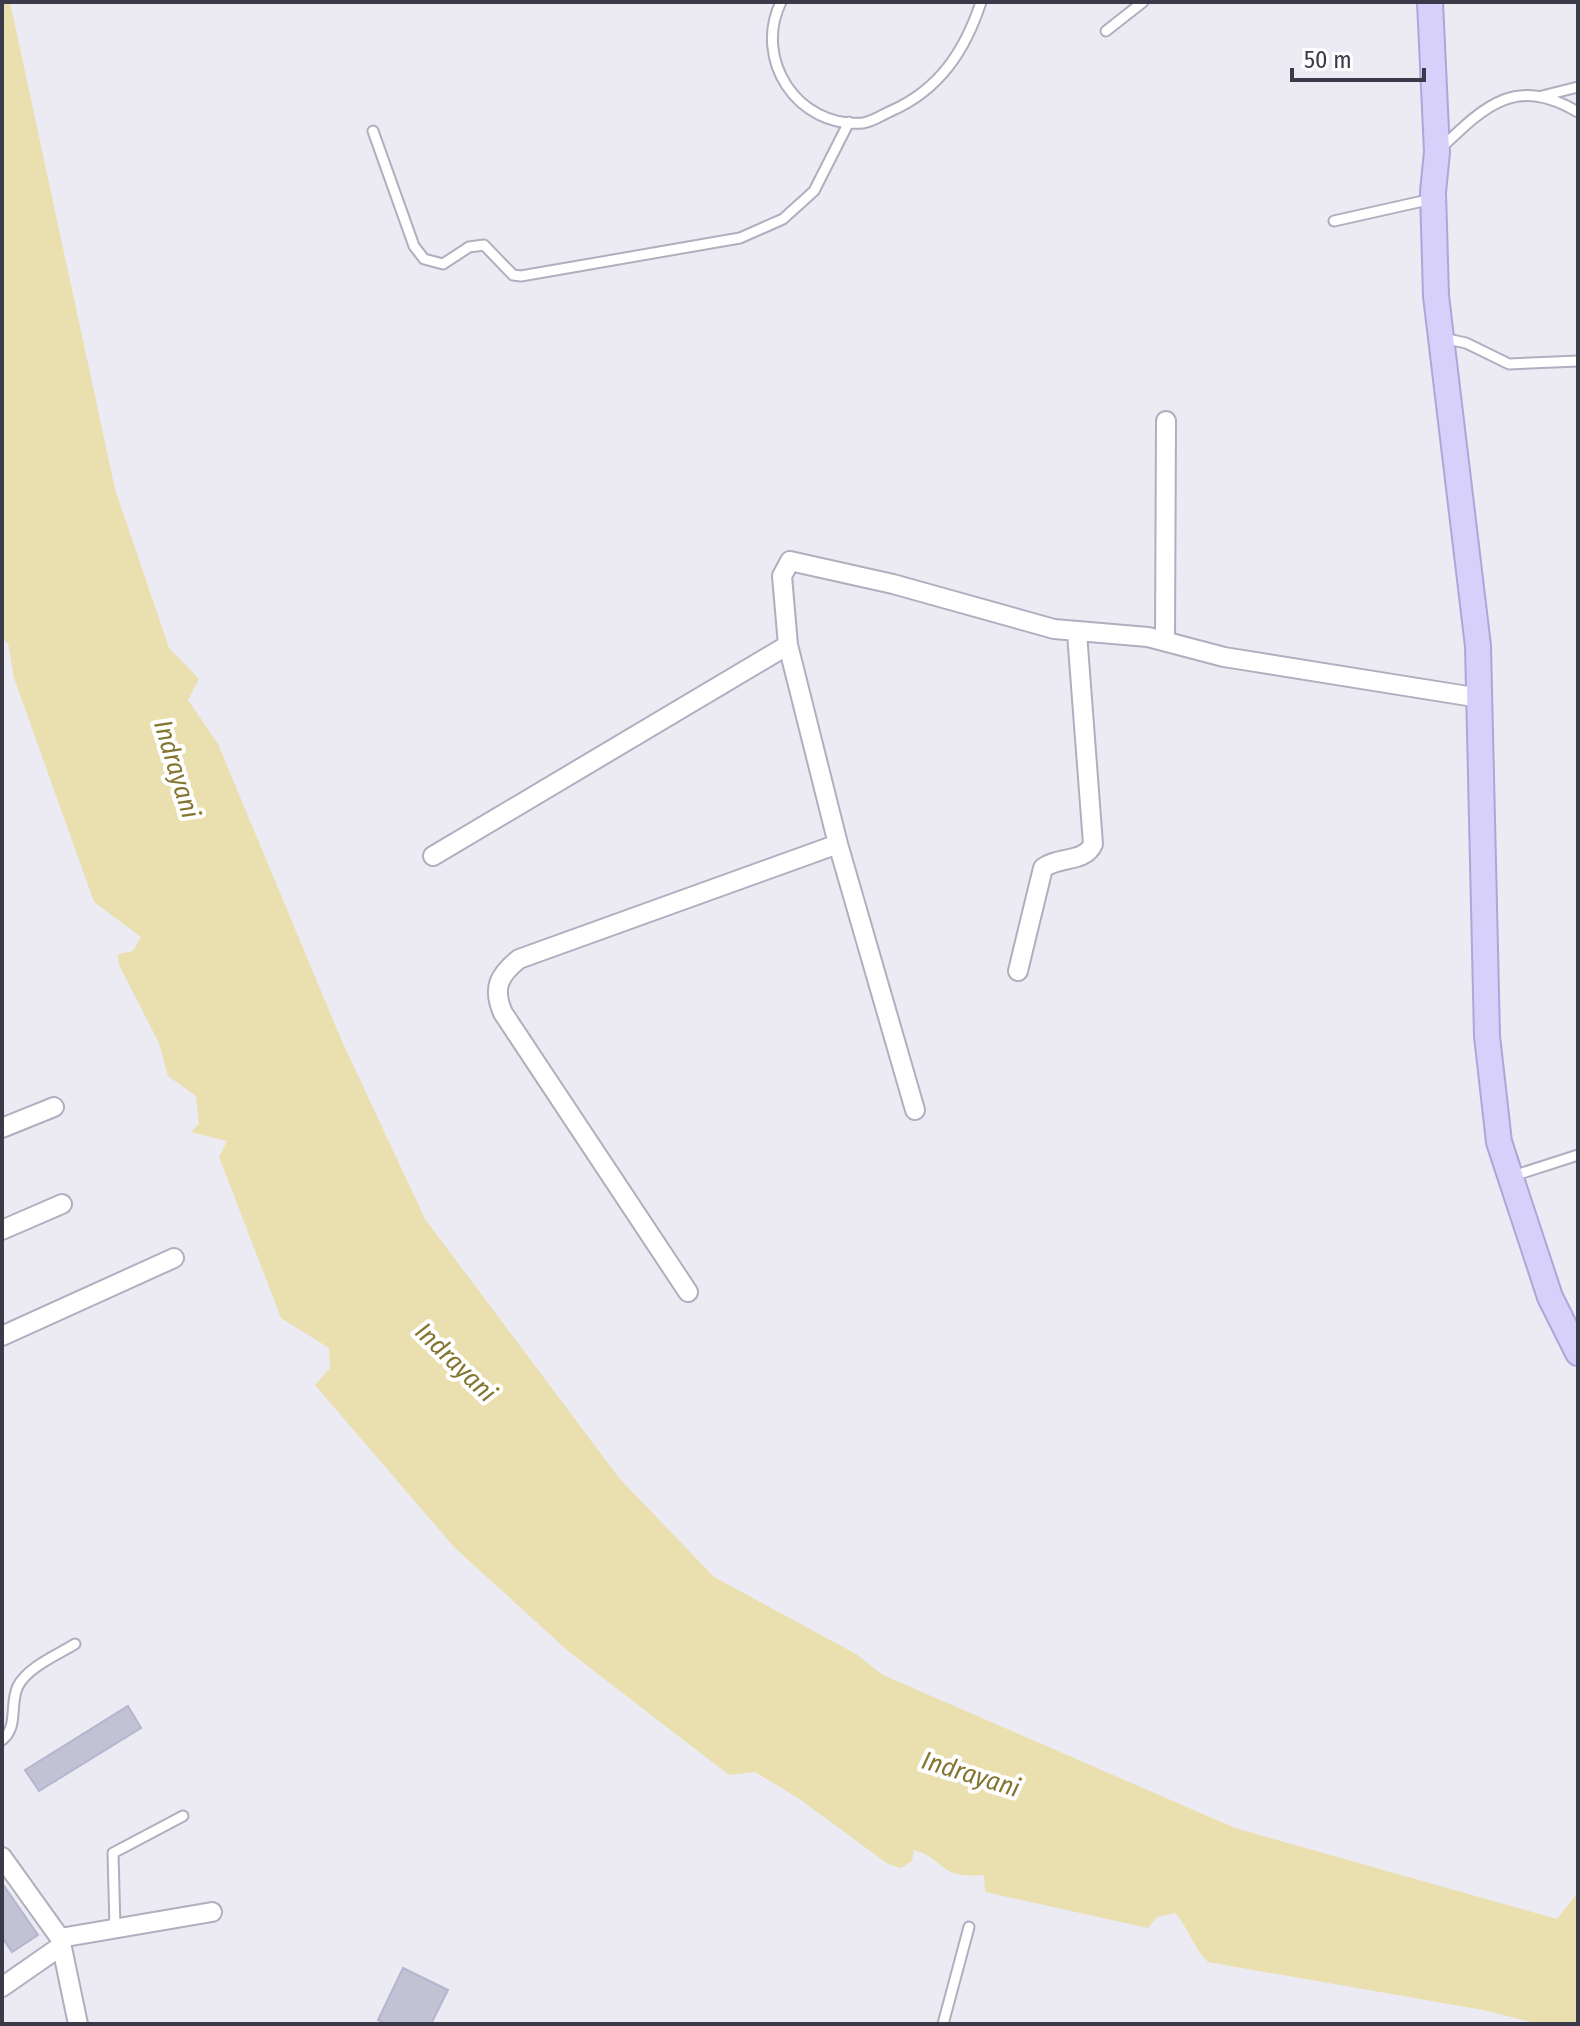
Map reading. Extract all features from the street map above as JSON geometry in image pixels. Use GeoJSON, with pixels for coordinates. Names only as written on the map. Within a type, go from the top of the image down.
{"type":"FeatureCollection","features":[{"type":"Feature","properties":{"kind":"street"},"geometry":{"type":"LineString","coordinates":[[1430,2],[1437,152],[1433,199],[1436,296],[1464,501],[1480,698],[1487,1036],[1499,1142],[1550,1297],[1578,1353]]}},
{"type":"Feature","properties":{"kind":"street"},"geometry":{"type":"LineString","coordinates":[[1165,641],[1166,421]]}},
{"type":"Feature","properties":{"kind":"street"},"geometry":{"type":"LineString","coordinates":[[915,1110],[838,844],[788,645],[782,576],[790,561],[893,584],[1017,621],[1077,633],[1148,637],[1224,657],[1480,698]]}},
{"type":"Feature","properties":{"kind":"street"},"geometry":{"type":"LineString","coordinates":[[1018,971],[1043,868],[1056,861],[1085,855],[1093,844],[1077,633]]}},
{"type":"Feature","properties":{"kind":"street"},"geometry":{"type":"LineString","coordinates":[[433,856],[788,645]]}},
{"type":"Feature","properties":{"kind":"street"},"geometry":{"type":"LineString","coordinates":[[688,1292],[503,1013],[496,986],[503,972],[519,959],[838,844]]}},
{"type":"Feature","properties":{"kind":"street"},"geometry":{"type":"LineString","coordinates":[[2,1128],[54,1107]]}},
{"type":"Feature","properties":{"kind":"street"},"geometry":{"type":"LineString","coordinates":[[2,1230],[62,1204]]}},
{"type":"Feature","properties":{"kind":"street"},"geometry":{"type":"LineString","coordinates":[[2,1336],[174,1258]]}},
{"type":"Feature","properties":{"kind":"street"},"geometry":{"type":"LineString","coordinates":[[2,1857],[60,1938],[78,2024]]}},
{"type":"Feature","properties":{"kind":"street"},"geometry":{"type":"LineString","coordinates":[[60,1938],[212,1912]]}},
{"type":"Feature","properties":{"kind":"street"},"geometry":{"type":"LineString","coordinates":[[2,1987],[61,1946],[60,1938]]}},
{"type":"Feature","properties":{"kind":"lane"},"geometry":{"type":"LineString","coordinates":[[781,2],[770,32],[781,79],[797,101],[816,113],[865,123],[916,100],[944,73],[969,38],[981,2]]}},
{"type":"Feature","properties":{"kind":"lane"},"geometry":{"type":"LineString","coordinates":[[1106,31],[1143,2]]}},
{"type":"Feature","properties":{"kind":"lane"},"geometry":{"type":"LineString","coordinates":[[1437,152],[1493,103],[1518,95],[1541,96],[1578,87]]}},
{"type":"Feature","properties":{"kind":"lane"},"geometry":{"type":"LineString","coordinates":[[1541,96],[1578,112]]}},
{"type":"Feature","properties":{"kind":"lane"},"geometry":{"type":"LineString","coordinates":[[373,131],[414,246],[424,259],[443,264],[469,247],[484,245],[513,275],[521,276],[740,238],[783,219],[814,191],[849,122]]}},
{"type":"Feature","properties":{"kind":"lane"},"geometry":{"type":"LineString","coordinates":[[1334,221],[1433,199]]}},
{"type":"Feature","properties":{"kind":"lane"},"geometry":{"type":"LineString","coordinates":[[1442,337],[1466,343],[1509,364],[1578,361]]}},
{"type":"Feature","properties":{"kind":"lane"},"geometry":{"type":"LineString","coordinates":[[1512,1176],[1578,1155]]}},
{"type":"Feature","properties":{"kind":"lane"},"geometry":{"type":"LineString","coordinates":[[2,1740],[12,1729],[15,1694],[26,1675],[75,1644]]}},
{"type":"Feature","properties":{"kind":"lane"},"geometry":{"type":"LineString","coordinates":[[115,1929],[113,1853],[183,1816]]}},
{"type":"Feature","properties":{"kind":"lane"},"geometry":{"type":"LineString","coordinates":[[943,2024],[969,1927]]}},
{"type":"Feature","properties":{"kind":"water","name":"Indrayani"},"geometry":{"type":"Polygon","coordinates":[[[2,2],[10,2],[115,489],[169,648],[199,679],[188,700],[218,744],[341,1039],[425,1219],[619,1478],[714,1577],[856,1654],[883,1675],[1235,1828],[1557,1919],[1578,1892],[1578,2024],[1539,2024],[1483,2010],[1208,1962],[1175,1913],[1157,1917],[1148,1928],[985,1892],[984,1875],[958,1874],[914,1850],[912,1861],[901,1868],[888,1864],[798,1798],[755,1772],[729,1775],[568,1651],[454,1547],[315,1385],[330,1368],[329,1348],[281,1318],[219,1157],[227,1141],[191,1132],[199,1124],[196,1096],[168,1076],[159,1043],[119,965],[118,954],[133,951],[141,937],[94,902],[14,678],[8,643],[2,639],[2,2]]]}},
{"type":"Feature","properties":{"kind":"building"},"geometry":{"type":"Polygon","coordinates":[[[128,1706],[141,1728],[39,1791],[25,1770],[128,1706]]]}},
{"type":"Feature","properties":{"kind":"building"},"geometry":{"type":"Polygon","coordinates":[[[2,1883],[38,1935],[12,1952],[2,1937],[2,1883]]]}},
{"type":"Feature","properties":{"kind":"building"},"geometry":{"type":"Polygon","coordinates":[[[403,1968],[448,1990],[431,2024],[387,2024],[378,2020],[403,1968]]]}}]}
